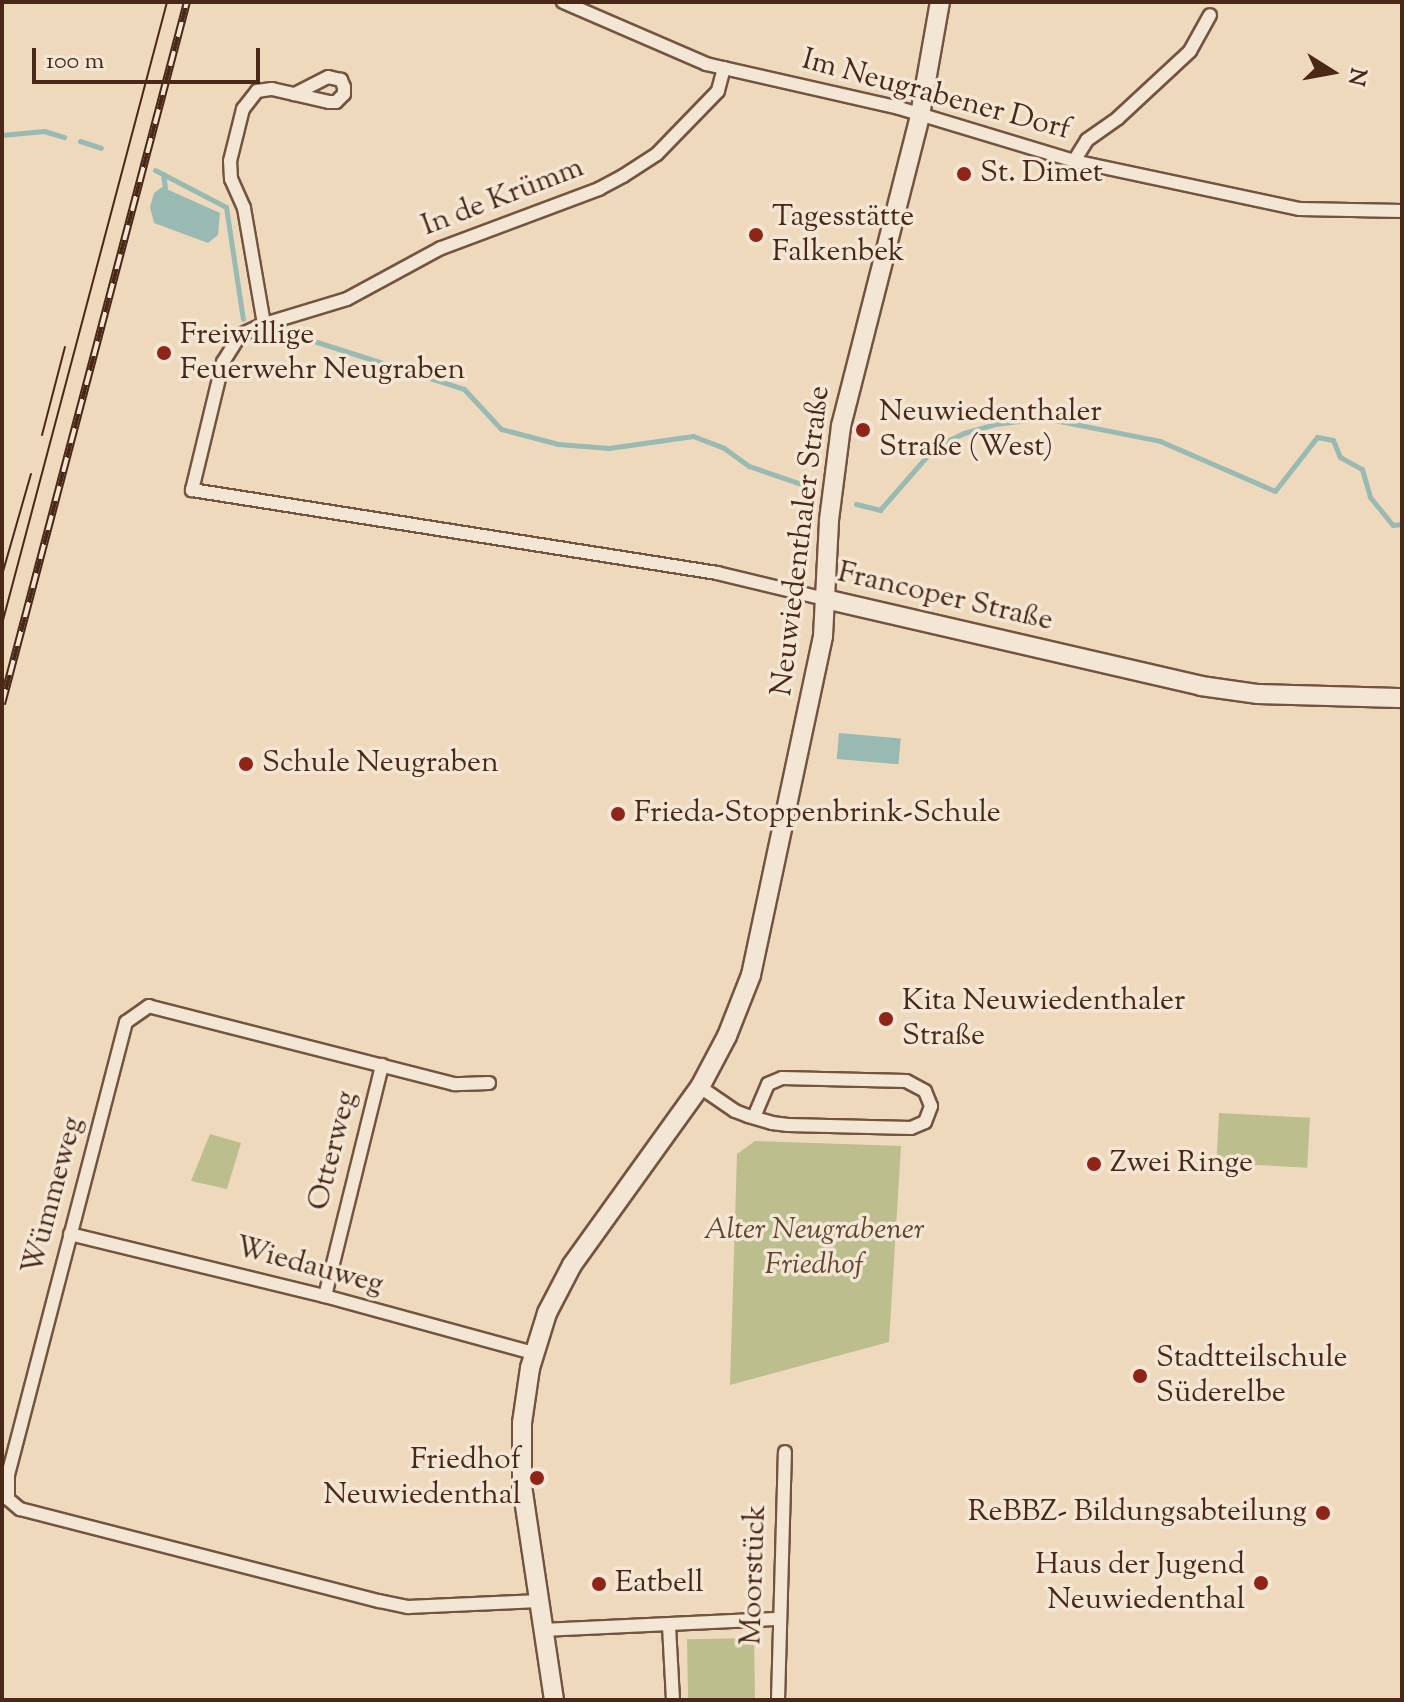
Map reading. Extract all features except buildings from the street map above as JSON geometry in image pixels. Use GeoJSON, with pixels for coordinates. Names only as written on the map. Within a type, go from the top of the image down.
{"type":"FeatureCollection","features":[{"type":"Feature","properties":{"kind":"main road","name":"Neuwiedenthaler Straße"},"geometry":{"type":"LineString","coordinates":[[554,1700],[521,1466],[522,1423],[534,1353],[547,1313],[572,1265],[700,1087],[727,1036],[751,975],[823,636],[829,520],[841,426],[920,115],[940,2]]}},
{"type":"Feature","properties":{"kind":"main road","name":"Francoper Straße"},"geometry":{"type":"LineString","coordinates":[[825,599],[1201,686],[1258,694],[1402,698]]}},
{"type":"Feature","properties":{"kind":"street","name":"Im Neugrabener Dorf"},"geometry":{"type":"LineString","coordinates":[[563,2],[661,46],[724,68],[920,115],[1074,161],[1300,209],[1402,211]]}},
{"type":"Feature","properties":{"kind":"street"},"geometry":{"type":"LineString","coordinates":[[1074,161],[1087,140],[1118,118],[1190,51],[1210,15]]}},
{"type":"Feature","properties":{"kind":"street","name":"In de Krümm"},"geometry":{"type":"LineString","coordinates":[[192,490],[226,354],[240,335],[264,324],[332,306],[365,292],[441,248],[599,189],[623,176],[657,154],[718,91],[724,68]]}},
{"type":"Feature","properties":{"kind":"street"},"geometry":{"type":"LineString","coordinates":[[264,324],[244,208],[231,179],[230,161],[243,109],[251,95],[272,89],[294,94]]}},
{"type":"Feature","properties":{"kind":"street","name":"Francoper Straße"},"geometry":{"type":"LineString","coordinates":[[192,490],[717,573],[825,599]]}},
{"type":"Feature","properties":{"kind":"street","name":"Wümmeweg"},"geometry":{"type":"LineString","coordinates":[[489,1083],[454,1084],[149,1006],[126,1022],[8,1476],[8,1499],[20,1509],[335,1592],[408,1607],[539,1601]]}},
{"type":"Feature","properties":{"kind":"street","name":"Otterweg"},"geometry":{"type":"LineString","coordinates":[[325,1296],[382,1065]]}},
{"type":"Feature","properties":{"kind":"street"},"geometry":{"type":"LineString","coordinates":[[700,1087],[730,1108],[754,1117],[788,1125],[911,1128],[925,1122],[931,1106],[925,1091],[906,1081],[782,1078],[768,1084],[754,1117]]}},
{"type":"Feature","properties":{"kind":"street","name":"Wiedauweg"},"geometry":{"type":"LineString","coordinates":[[70,1234],[325,1296],[534,1353]]}},
{"type":"Feature","properties":{"kind":"street","name":"Moorstück"},"geometry":{"type":"LineString","coordinates":[[778,1700],[785,1452]]}},
{"type":"Feature","properties":{"kind":"street"},"geometry":{"type":"LineString","coordinates":[[543,1630],[780,1619]]}},
{"type":"Feature","properties":{"kind":"street"},"geometry":{"type":"LineString","coordinates":[[669,1626],[673,1700]]}},
{"type":"Feature","properties":{"kind":"green space"},"geometry":{"type":"Polygon","coordinates":[[[1219,1113],[1310,1118],[1307,1168],[1216,1163],[1219,1113]]]}},
{"type":"Feature","properties":{"kind":"green space"},"geometry":{"type":"Polygon","coordinates":[[[210,1134],[241,1143],[227,1189],[191,1181],[210,1134]]]}},
{"type":"Feature","properties":{"kind":"green space","name":"Alter Neugrabener Friedhof"},"geometry":{"type":"Polygon","coordinates":[[[755,1141],[901,1146],[889,1342],[730,1385],[737,1154],[755,1141]]]}},
{"type":"Feature","properties":{"kind":"green space"},"geometry":{"type":"Polygon","coordinates":[[[754,1638],[755,1700],[688,1700],[687,1639],[754,1638]]]}},
{"type":"Feature","properties":{"kind":"water"},"geometry":{"type":"Polygon","coordinates":[[[162,187],[220,213],[218,235],[208,243],[154,223],[150,207],[154,193],[162,187]]]}},
{"type":"Feature","properties":{"kind":"water"},"geometry":{"type":"Polygon","coordinates":[[[839,733],[901,738],[898,764],[837,759],[839,733]]]}},
{"type":"Feature","properties":{"kind":"waterway"},"geometry":{"type":"LineString","coordinates":[[2,135],[44,131],[64,137]]}},
{"type":"Feature","properties":{"kind":"waterway"},"geometry":{"type":"LineString","coordinates":[[80,141],[101,148]]}},
{"type":"Feature","properties":{"kind":"waterway"},"geometry":{"type":"LineString","coordinates":[[155,170],[226,207],[243,319]]}},
{"type":"Feature","properties":{"kind":"waterway"},"geometry":{"type":"LineString","coordinates":[[163,174],[165,188]]}},
{"type":"Feature","properties":{"kind":"waterway"},"geometry":{"type":"LineString","coordinates":[[295,335],[464,389],[501,429],[558,444],[609,448],[693,436],[724,448],[749,466],[807,486]]}},
{"type":"Feature","properties":{"kind":"waterway"},"geometry":{"type":"LineString","coordinates":[[856,504],[880,510],[935,447],[964,433],[995,424],[1044,418],[1160,441],[1275,491],[1317,437],[1333,440],[1340,457],[1362,469],[1370,497],[1393,525],[1402,524]]}},
{"type":"Feature","properties":{"kind":"tram line"},"geometry":{"type":"LineString","coordinates":[[2,624],[167,2]]}},
{"type":"Feature","properties":{"kind":"tram line"},"geometry":{"type":"LineString","coordinates":[[42,435],[65,347]]}},
{"type":"Feature","properties":{"kind":"tram line"},"geometry":{"type":"LineString","coordinates":[[2,575],[31,474]]}},
{"type":"Feature","properties":{"kind":"railway"},"geometry":{"type":"LineString","coordinates":[[2,704],[187,2]]}},
{"type":"Feature","properties":{"kind":"place","name":"St. Dimet"},"geometry":{"type":"Point","coordinates":[964,174]}},
{"type":"Feature","properties":{"kind":"place","name":"Tagesstätte Falkenbek"},"geometry":{"type":"Point","coordinates":[756,235]}},
{"type":"Feature","properties":{"kind":"place","name":"Freiwillige Feuerwehr Neugraben"},"geometry":{"type":"Point","coordinates":[164,353]}},
{"type":"Feature","properties":{"kind":"place","name":"Neuwiedenthaler Straße (West)"},"geometry":{"type":"Point","coordinates":[863,430]}},
{"type":"Feature","properties":{"kind":"place","name":"Schule Neugraben"},"geometry":{"type":"Point","coordinates":[246,764]}},
{"type":"Feature","properties":{"kind":"place","name":"Frieda-Stoppenbrink-Schule"},"geometry":{"type":"Point","coordinates":[618,814]}},
{"type":"Feature","properties":{"kind":"place","name":"Kita Neuwiedenthaler Straße"},"geometry":{"type":"Point","coordinates":[886,1019]}},
{"type":"Feature","properties":{"kind":"place","name":"Zwei Ringe"},"geometry":{"type":"Point","coordinates":[1094,1164]}},
{"type":"Feature","properties":{"kind":"place","name":"Stadtteilschule Süderelbe"},"geometry":{"type":"Point","coordinates":[1140,1376]}},
{"type":"Feature","properties":{"kind":"place","name":"Friedhof Neuwiedenthal"},"geometry":{"type":"Point","coordinates":[537,1478]}},
{"type":"Feature","properties":{"kind":"place","name":"ReBBZ- Bildungsabteilung"},"geometry":{"type":"Point","coordinates":[1323,1513]}},
{"type":"Feature","properties":{"kind":"place","name":"Haus der Jugend Neuwiedenthal"},"geometry":{"type":"Point","coordinates":[1261,1583]}},
{"type":"Feature","properties":{"kind":"place","name":"Eatbell"},"geometry":{"type":"Point","coordinates":[599,1584]}}]}
